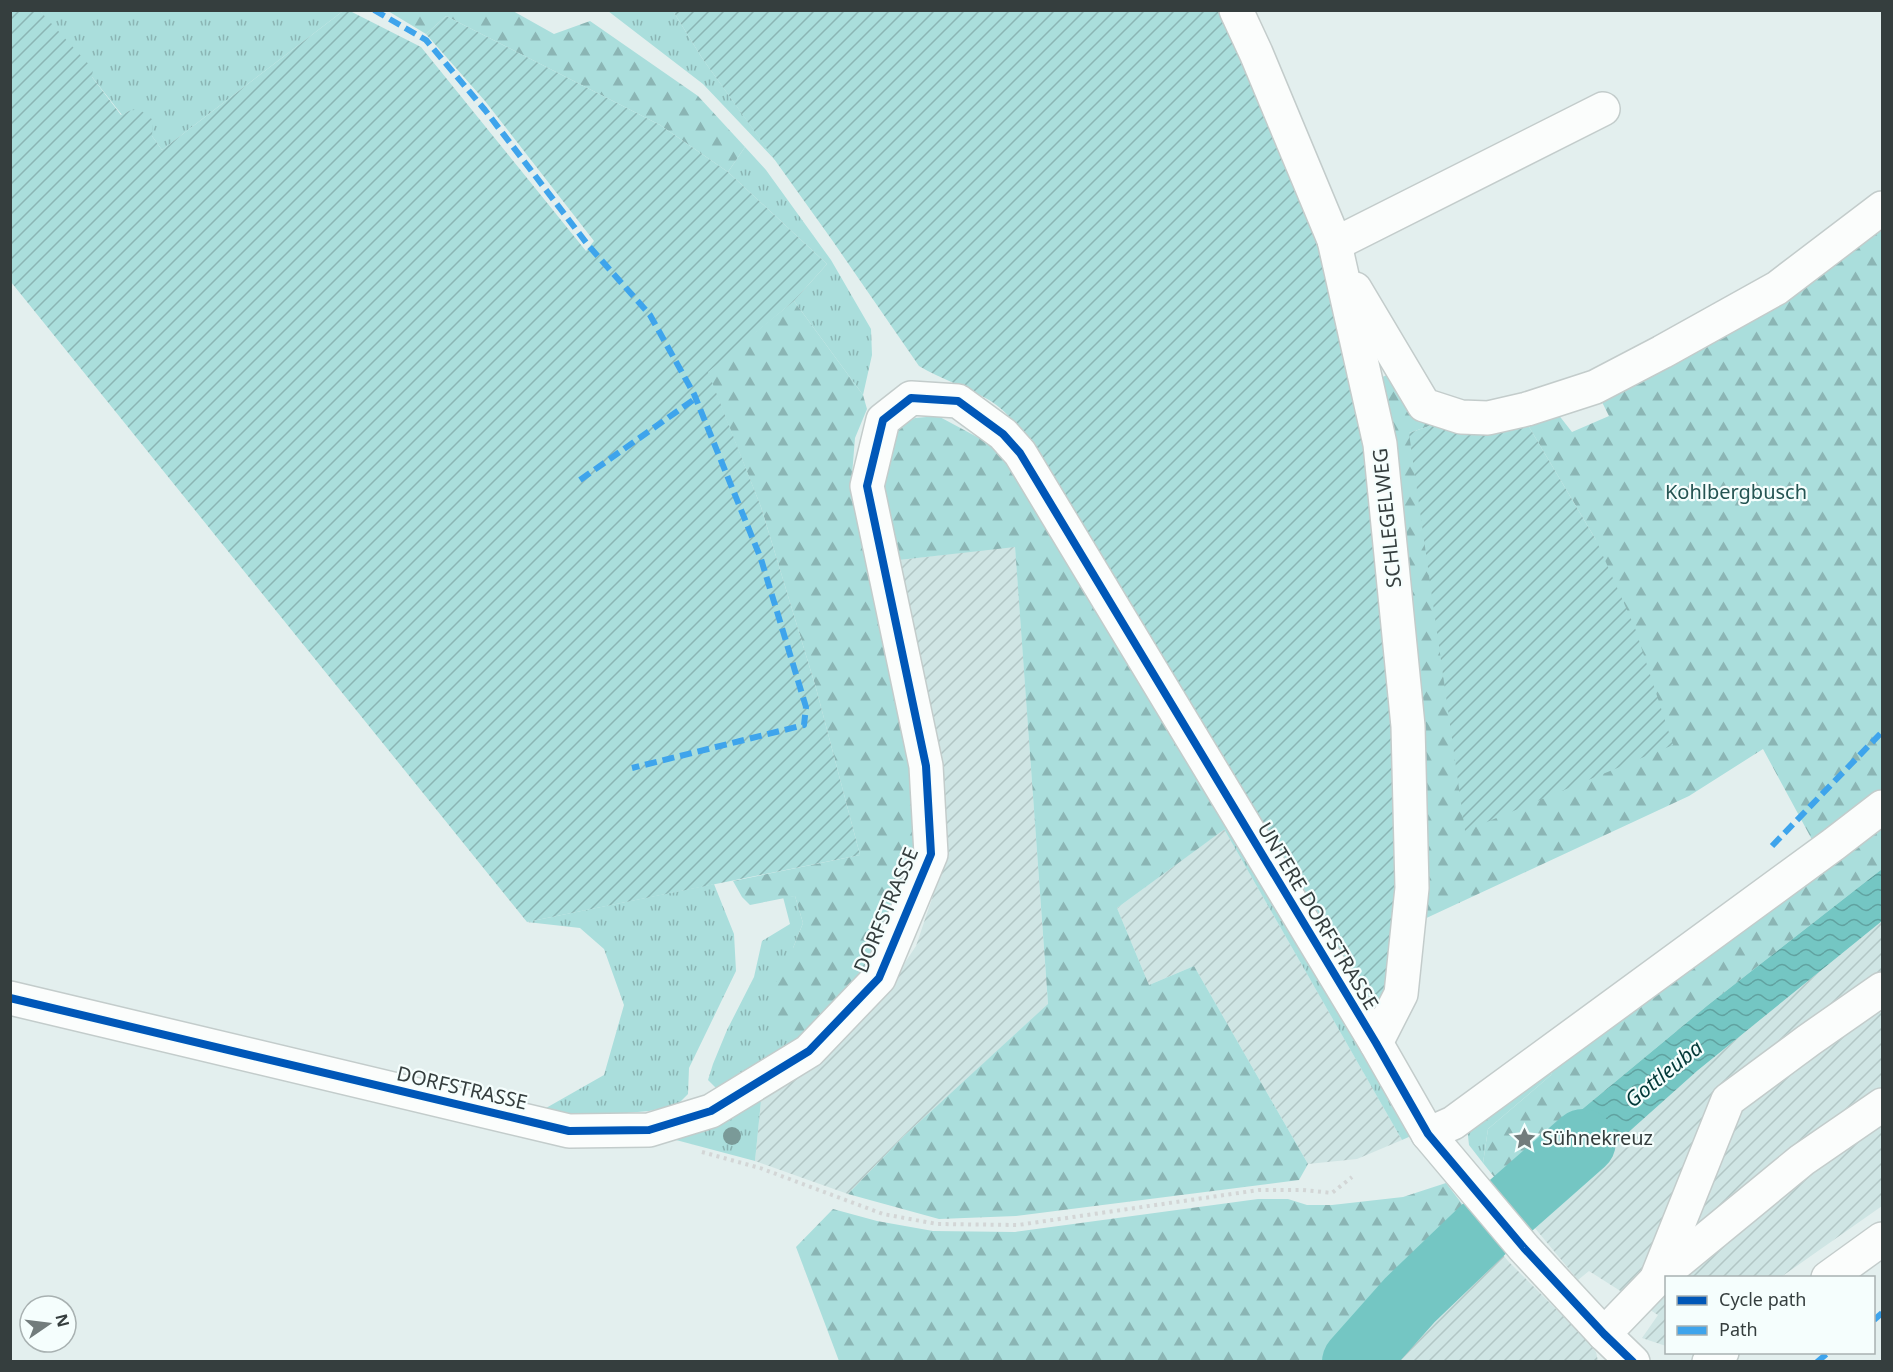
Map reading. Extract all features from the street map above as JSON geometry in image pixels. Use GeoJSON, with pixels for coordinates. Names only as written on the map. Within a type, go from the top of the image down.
{"type":"FeatureCollection","features":[{"type":"Feature","properties":{"kind":"street","name":"SCHLEGELWEG"},"geometry":{"type":"LineString","coordinates":[[1236,10],[1334,240],[1380,444],[1408,726],[1413,888],[1401,994],[1376,1042]]}},
{"type":"Feature","properties":{"kind":"street"},"geometry":{"type":"LineString","coordinates":[[1334,240],[1355,234],[1604,109]]}},
{"type":"Feature","properties":{"kind":"street"},"geometry":{"type":"LineString","coordinates":[[1344,282],[1355,290],[1424,405],[1461,417],[1488,418],[1527,409],[1595,387],[1662,352],[1777,288],[1882,208]]}},
{"type":"Feature","properties":{"kind":"street","name":"DORFSTRASSE"},"geometry":{"type":"LineString","coordinates":[[10,998],[569,1131],[649,1130],[711,1111],[809,1051],[879,978],[931,854],[926,766],[867,486],[883,420],[911,398],[958,401],[1003,434],[1020,453]]}},
{"type":"Feature","properties":{"kind":"street","name":"UNTERE DORFSTRASSE"},"geometry":{"type":"LineString","coordinates":[[1020,453],[1376,1042],[1428,1134],[1524,1248],[1633,1362]]}},
{"type":"Feature","properties":{"kind":"street"},"geometry":{"type":"LineString","coordinates":[[1428,1134],[1453,1123],[1882,807]]}},
{"type":"Feature","properties":{"kind":"street"},"geometry":{"type":"LineString","coordinates":[[1656,1280],[1728,1100],[1882,989]]}},
{"type":"Feature","properties":{"kind":"street"},"geometry":{"type":"LineString","coordinates":[[1604,1334],[1656,1280],[1802,1160],[1882,1105]]}},
{"type":"Feature","properties":{"kind":"street"},"geometry":{"type":"LineString","coordinates":[[1831,1276],[1882,1239]]}},
{"type":"Feature","properties":{"kind":"path"},"geometry":{"type":"LineString","coordinates":[[649,1130],[671,1143],[760,1168],[883,1214],[937,1224],[1018,1225],[1259,1190],[1303,1190],[1332,1193],[1352,1177]]}},
{"type":"Feature","properties":{"kind":"shaded area"},"geometry":{"type":"Polygon","coordinates":[[[1015,546],[1048,1005],[904,1136],[848,1194],[755,1161],[761,1101],[813,1066],[853,1030],[886,991],[916,946],[946,857],[899,560],[1015,546]]]}},
{"type":"Feature","properties":{"kind":"shaded area"},"geometry":{"type":"Polygon","coordinates":[[[1224,829],[1402,1140],[1357,1159],[1308,1164],[1194,966],[1149,985],[1117,908],[1224,829]]]}},
{"type":"Feature","properties":{"kind":"shaded area"},"geometry":{"type":"Polygon","coordinates":[[[1882,921],[1882,1206],[1782,1276],[1665,1276],[1665,1346],[1642,1338],[1658,1315],[1589,1271],[1578,1280],[1529,1221],[1697,1071],[1882,921]]]}},
{"type":"Feature","properties":{"kind":"shaded area"},"geometry":{"type":"Polygon","coordinates":[[[1494,1244],[1585,1338],[1596,1352],[1598,1361],[1383,1362],[1494,1244]]]}},
{"type":"Feature","properties":{"kind":"green space"},"geometry":{"type":"Polygon","coordinates":[[[10,11],[40,11],[93,69],[92,77],[121,115],[139,109],[153,120],[152,136],[162,150],[343,11],[350,11],[421,47],[586,251],[594,241],[485,101],[426,34],[446,16],[660,125],[728,172],[827,264],[794,301],[708,372],[761,507],[816,688],[860,855],[527,922],[11,282],[10,11]]]}},
{"type":"Feature","properties":{"kind":"green space"},"geometry":{"type":"Polygon","coordinates":[[[40,11],[343,11],[162,150],[129,111],[122,115],[40,11]]]}},
{"type":"Feature","properties":{"kind":"green space"},"geometry":{"type":"Polygon","coordinates":[[[388,11],[513,11],[554,34],[590,21],[698,96],[745,147],[728,172],[660,125],[446,16],[426,34],[388,11]]]}},
{"type":"Feature","properties":{"kind":"green space"},"geometry":{"type":"Polygon","coordinates":[[[608,11],[673,11],[702,58],[776,161],[703,84],[608,11]]]}},
{"type":"Feature","properties":{"kind":"green space"},"geometry":{"type":"Polygon","coordinates":[[[673,11],[1226,11],[1304,191],[1340,308],[1387,574],[1401,891],[1387,998],[1371,1003],[1027,436],[994,403],[919,366],[702,58],[673,11]]]}},
{"type":"Feature","properties":{"kind":"green space"},"geometry":{"type":"Polygon","coordinates":[[[745,147],[766,170],[831,260],[871,329],[872,355],[863,395],[794,301],[827,264],[728,172],[745,147]]]}},
{"type":"Feature","properties":{"kind":"green space","name":"Kohlbergbusch"},"geometry":{"type":"Polygon","coordinates":[[[1882,220],[1882,792],[1816,847],[1763,749],[1689,796],[1420,921],[1373,381],[1394,372],[1438,423],[1409,433],[1596,540],[1525,420],[1554,409],[1572,432],[1609,416],[1598,394],[1882,220]]]}},
{"type":"Feature","properties":{"kind":"green space"},"geometry":{"type":"Polygon","coordinates":[[[794,301],[863,395],[867,409],[855,438],[851,487],[909,769],[914,848],[892,937],[815,1027],[800,1039],[773,1016],[776,982],[803,923],[795,896],[750,905],[742,897],[733,881],[860,855],[816,688],[761,507],[707,371],[794,301]]]}},
{"type":"Feature","properties":{"kind":"green space"},"geometry":{"type":"Polygon","coordinates":[[[938,416],[992,445],[1004,455],[1233,823],[1117,908],[1149,985],[1194,966],[1308,1164],[1299,1180],[1016,1216],[939,1219],[848,1194],[904,1136],[1048,1004],[1015,547],[899,560],[881,486],[897,429],[915,418],[938,416]]]}},
{"type":"Feature","properties":{"kind":"green space"},"geometry":{"type":"Polygon","coordinates":[[[1525,420],[1596,540],[1635,628],[1673,745],[1465,831],[1409,433],[1438,423],[1525,420]]]}},
{"type":"Feature","properties":{"kind":"green space"},"geometry":{"type":"Polygon","coordinates":[[[1882,817],[1882,869],[1708,1005],[1551,1135],[1495,1178],[1483,1163],[1488,1129],[1551,1075],[1555,1056],[1882,817]]]}},
{"type":"Feature","properties":{"kind":"green space"},"geometry":{"type":"Polygon","coordinates":[[[1233,823],[1411,1136],[1402,1140],[1224,829],[1233,823]]]}},
{"type":"Feature","properties":{"kind":"green space"},"geometry":{"type":"Polygon","coordinates":[[[714,884],[734,934],[736,971],[689,1068],[688,1094],[677,1105],[649,1111],[570,1116],[539,1112],[604,1075],[624,1005],[604,949],[580,928],[527,922],[714,884]]]}},
{"type":"Feature","properties":{"kind":"green space"},"geometry":{"type":"Polygon","coordinates":[[[795,896],[803,923],[793,948],[800,1039],[745,1078],[716,1088],[708,1080],[713,1064],[727,1030],[754,977],[762,941],[790,924],[783,897],[795,896]]]}},
{"type":"Feature","properties":{"kind":"green space"},"geometry":{"type":"Polygon","coordinates":[[[1555,1056],[1551,1075],[1488,1129],[1483,1163],[1469,1145],[1467,1127],[1555,1056]]]}},
{"type":"Feature","properties":{"kind":"green space"},"geometry":{"type":"Polygon","coordinates":[[[761,1101],[755,1161],[676,1140],[677,1135],[732,1117],[761,1101]]]}},
{"type":"Feature","properties":{"kind":"green space"},"geometry":{"type":"Polygon","coordinates":[[[1446,1183],[1466,1209],[1390,1302],[1336,1361],[839,1361],[796,1247],[833,1209],[877,1221],[933,1231],[1015,1232],[1258,1199],[1288,1199],[1307,1205],[1332,1205],[1403,1197],[1446,1183]]]}},
{"type":"Feature","properties":{"kind":"water"},"geometry":{"type":"Polygon","coordinates":[[[1882,869],[1882,921],[1697,1071],[1529,1221],[1495,1178],[1551,1135],[1708,1005],[1882,869]]]}},
{"type":"Feature","properties":{"kind":"water"},"geometry":{"type":"Polygon","coordinates":[[[1466,1209],[1494,1244],[1383,1361],[1336,1362],[1390,1302],[1466,1209]]]}},
{"type":"Feature","properties":{"kind":"pier"},"geometry":{"type":"Polygon","coordinates":[[[1493,1176],[1530,1223],[1526,1223],[1492,1180],[1493,1176]]]}},
{"type":"Feature","properties":{"kind":"pier"},"geometry":{"type":"Polygon","coordinates":[[[1466,1206],[1497,1242],[1496,1246],[1464,1207],[1466,1206]]]}},
{"type":"Feature","properties":{"kind":"waterway","name":"Gottleuba"},"geometry":{"type":"LineString","coordinates":[[1355,1362],[1410,1300],[1483,1230],[1583,1142]]}},
{"type":"Feature","properties":{"kind":"marked path"},"geometry":{"type":"LineString","coordinates":[[374,10],[426,40],[485,110],[588,245],[650,315],[694,394],[761,559],[806,707],[804,725],[632,768]]}},
{"type":"Feature","properties":{"kind":"marked path"},"geometry":{"type":"LineString","coordinates":[[580,480],[696,398]]}},
{"type":"Feature","properties":{"kind":"marked path"},"geometry":{"type":"LineString","coordinates":[[1772,846],[1882,732]]}},
{"type":"Feature","properties":{"kind":"marked path"},"geometry":{"type":"LineString","coordinates":[[1875,1319],[1882,1313]]}},
{"type":"Feature","properties":{"kind":"marked path"},"geometry":{"type":"LineString","coordinates":[[1817,1362],[1827,1354]]}},
{"type":"Feature","properties":{"kind":"cycle path"},"geometry":{"type":"LineString","coordinates":[[10,998],[569,1131],[649,1130],[711,1111],[809,1051],[879,978],[931,854],[926,766],[867,486],[883,420],[911,398],[958,401],[1003,434],[1020,453],[1376,1043],[1428,1134],[1524,1248],[1633,1362]]}},
{"type":"Feature","properties":{"kind":"place","name":"Sühnekreuz"},"geometry":{"type":"Point","coordinates":[1524,1138]}}]}
